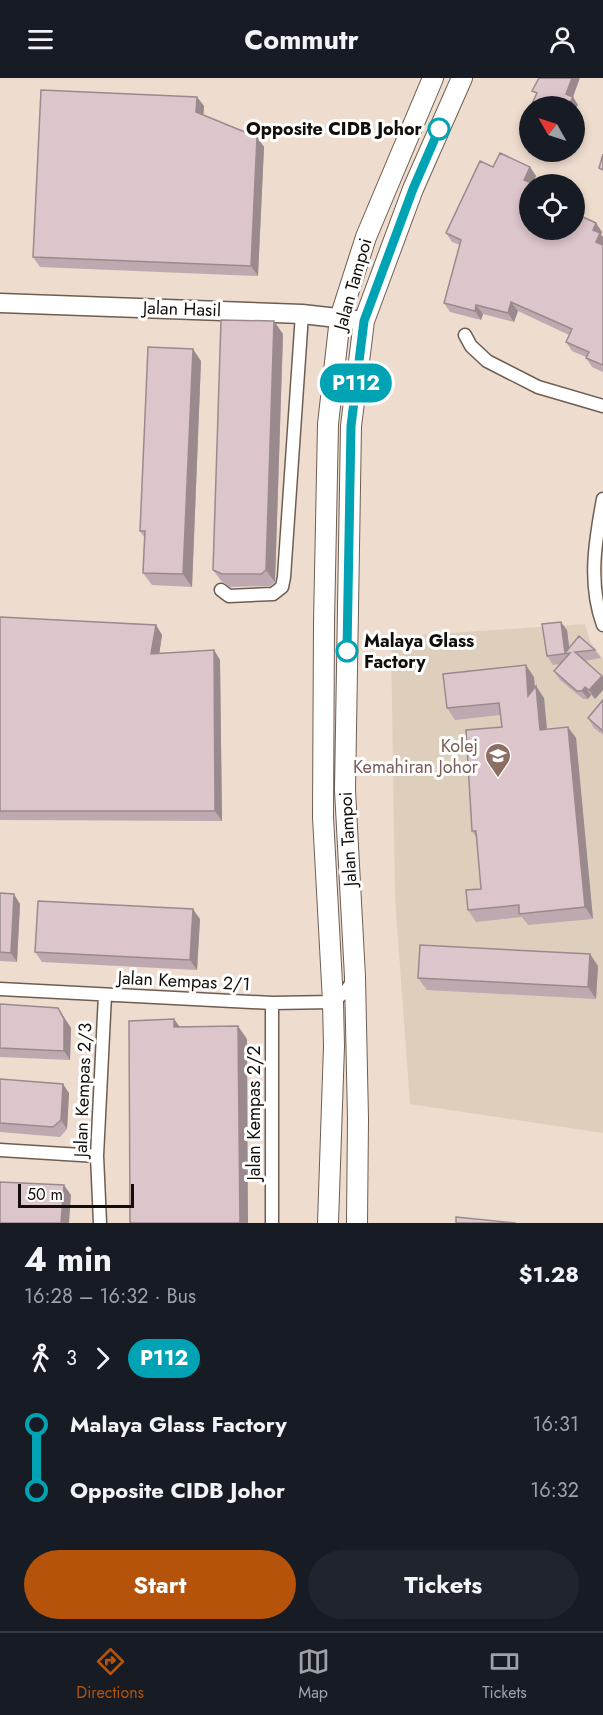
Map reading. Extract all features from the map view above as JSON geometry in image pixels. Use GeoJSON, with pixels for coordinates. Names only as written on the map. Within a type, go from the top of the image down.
{"type":"FeatureCollection","features":[{"type":"Feature","properties":{"kind":"main road","name":"Jalan Tampoi"},"geometry":{"type":"LineString","coordinates":[[328,1223],[334,1046],[323,817],[328,424],[340,318],[366,237],[433,78]]}},
{"type":"Feature","properties":{"kind":"main road","name":"Jalan Tampoi"},"geometry":{"type":"LineString","coordinates":[[357,1223],[355,977],[345,790],[351,426],[364,321],[413,189],[462,78]]}},
{"type":"Feature","properties":{"kind":"main road"},"geometry":{"type":"LineString","coordinates":[[357,1192],[362,1223]]}},
{"type":"Feature","properties":{"kind":"street","name":"Jalan Hasil"},"geometry":{"type":"LineString","coordinates":[[0,303],[302,314],[364,321]]}},
{"type":"Feature","properties":{"kind":"street"},"geometry":{"type":"LineString","coordinates":[[221,590],[229,596],[273,594],[282,587],[302,314]]}},
{"type":"Feature","properties":{"kind":"street"},"geometry":{"type":"LineString","coordinates":[[465,335],[471,346],[487,361],[538,387],[603,406]]}},
{"type":"Feature","properties":{"kind":"street"},"geometry":{"type":"LineString","coordinates":[[603,499],[595,539],[593,579],[598,612],[603,625]]}},
{"type":"Feature","properties":{"kind":"street"},"geometry":{"type":"LineString","coordinates":[[333,1002],[346,992],[355,977]]}},
{"type":"Feature","properties":{"kind":"street","name":"Jalan Kempas 2/1"},"geometry":{"type":"LineString","coordinates":[[0,988],[272,1003],[333,1002]]}},
{"type":"Feature","properties":{"kind":"street","name":"Jalan Kempas 2/3"},"geometry":{"type":"LineString","coordinates":[[100,1223],[98,1156],[105,995]]}},
{"type":"Feature","properties":{"kind":"street","name":"Jalan Kempas 2/2"},"geometry":{"type":"LineString","coordinates":[[272,1003],[272,1223]]}},
{"type":"Feature","properties":{"kind":"street"},"geometry":{"type":"LineString","coordinates":[[0,1150],[98,1156]]}},
{"type":"Feature","properties":{"kind":"shaded area","name":"Kolej Kemahiran Johor"},"geometry":{"type":"Polygon","coordinates":[[[585,624],[590,641],[603,659],[603,1133],[410,1104],[395,898],[391,637],[585,624]]]}},
{"type":"Feature","properties":{"kind":"building"},"geometry":{"type":"Polygon","coordinates":[[[539,78],[572,78],[566,94],[571,96],[536,96],[537,93],[532,91],[539,78]]]}},
{"type":"Feature","properties":{"kind":"building"},"geometry":{"type":"Polygon","coordinates":[[[41,90],[197,97],[196,112],[257,137],[251,266],[33,257],[41,90]]]}},
{"type":"Feature","properties":{"kind":"building"},"geometry":{"type":"Polygon","coordinates":[[[500,153],[530,167],[527,174],[519,174],[519,240],[585,240],[585,218],[596,223],[593,230],[600,233],[596,242],[603,245],[603,365],[586,358],[589,352],[566,342],[572,329],[511,302],[508,313],[476,305],[475,311],[444,303],[461,240],[446,233],[480,161],[493,167],[500,153]]]}},
{"type":"Feature","properties":{"kind":"building"},"geometry":{"type":"Polygon","coordinates":[[[603,154],[603,170],[599,168],[603,154]]]}},
{"type":"Feature","properties":{"kind":"building"},"geometry":{"type":"Polygon","coordinates":[[[221,320],[274,321],[266,570],[261,574],[222,574],[213,570],[221,320]]]}},
{"type":"Feature","properties":{"kind":"building"},"geometry":{"type":"Polygon","coordinates":[[[148,347],[193,349],[183,574],[143,573],[145,531],[140,531],[148,347]]]}},
{"type":"Feature","properties":{"kind":"building"},"geometry":{"type":"Polygon","coordinates":[[[0,617],[156,625],[151,654],[214,650],[215,811],[0,811],[0,617]]]}},
{"type":"Feature","properties":{"kind":"building"},"geometry":{"type":"Polygon","coordinates":[[[561,622],[565,653],[579,636],[595,650],[575,652],[602,676],[589,690],[585,687],[582,691],[577,691],[554,671],[570,653],[547,656],[542,624],[561,622]]]}},
{"type":"Feature","properties":{"kind":"building"},"geometry":{"type":"Polygon","coordinates":[[[526,665],[528,696],[536,686],[540,730],[568,727],[585,907],[519,914],[519,905],[468,910],[466,890],[481,889],[476,831],[472,831],[466,730],[502,727],[499,703],[447,708],[443,674],[526,665]]]}},
{"type":"Feature","properties":{"kind":"building"},"geometry":{"type":"Polygon","coordinates":[[[603,700],[603,731],[588,718],[603,700]]]}},
{"type":"Feature","properties":{"kind":"building"},"geometry":{"type":"Polygon","coordinates":[[[0,893],[14,894],[11,953],[0,952],[0,893]]]}},
{"type":"Feature","properties":{"kind":"building"},"geometry":{"type":"Polygon","coordinates":[[[38,901],[193,909],[190,960],[35,952],[38,901]]]}},
{"type":"Feature","properties":{"kind":"building"},"geometry":{"type":"Polygon","coordinates":[[[420,945],[590,954],[588,987],[418,978],[420,945]]]}},
{"type":"Feature","properties":{"kind":"building"},"geometry":{"type":"Polygon","coordinates":[[[0,1004],[58,1008],[64,1019],[64,1051],[0,1048],[0,1004]]]}},
{"type":"Feature","properties":{"kind":"building"},"geometry":{"type":"Polygon","coordinates":[[[174,1019],[174,1027],[238,1026],[240,1223],[130,1223],[129,1021],[174,1019]]]}},
{"type":"Feature","properties":{"kind":"building"},"geometry":{"type":"Polygon","coordinates":[[[0,1079],[63,1084],[61,1120],[53,1127],[0,1123],[0,1079]]]}},
{"type":"Feature","properties":{"kind":"building"},"geometry":{"type":"Polygon","coordinates":[[[0,1182],[64,1185],[61,1223],[0,1223],[0,1182]]]}},
{"type":"Feature","properties":{"kind":"building"},"geometry":{"type":"Polygon","coordinates":[[[456,1217],[516,1223],[456,1223],[456,1217]]]}},
{"type":"Feature","properties":{"kind":"bus line","name":"P112"},"geometry":{"type":"LineString","coordinates":[[347,651],[351,426],[364,321],[413,189],[439,129]]}},
{"type":"Feature","properties":{"kind":"place","name":"Opposite CIDB Johor"},"geometry":{"type":"Point","coordinates":[439,129]}},
{"type":"Feature","properties":{"kind":"place","name":"Malaya Glass Factory"},"geometry":{"type":"Point","coordinates":[347,651]}},
{"type":"Feature","properties":{"kind":"place","name":"Kolej Kemahiran Johor"},"geometry":{"type":"Point","coordinates":[498,779]}}]}
